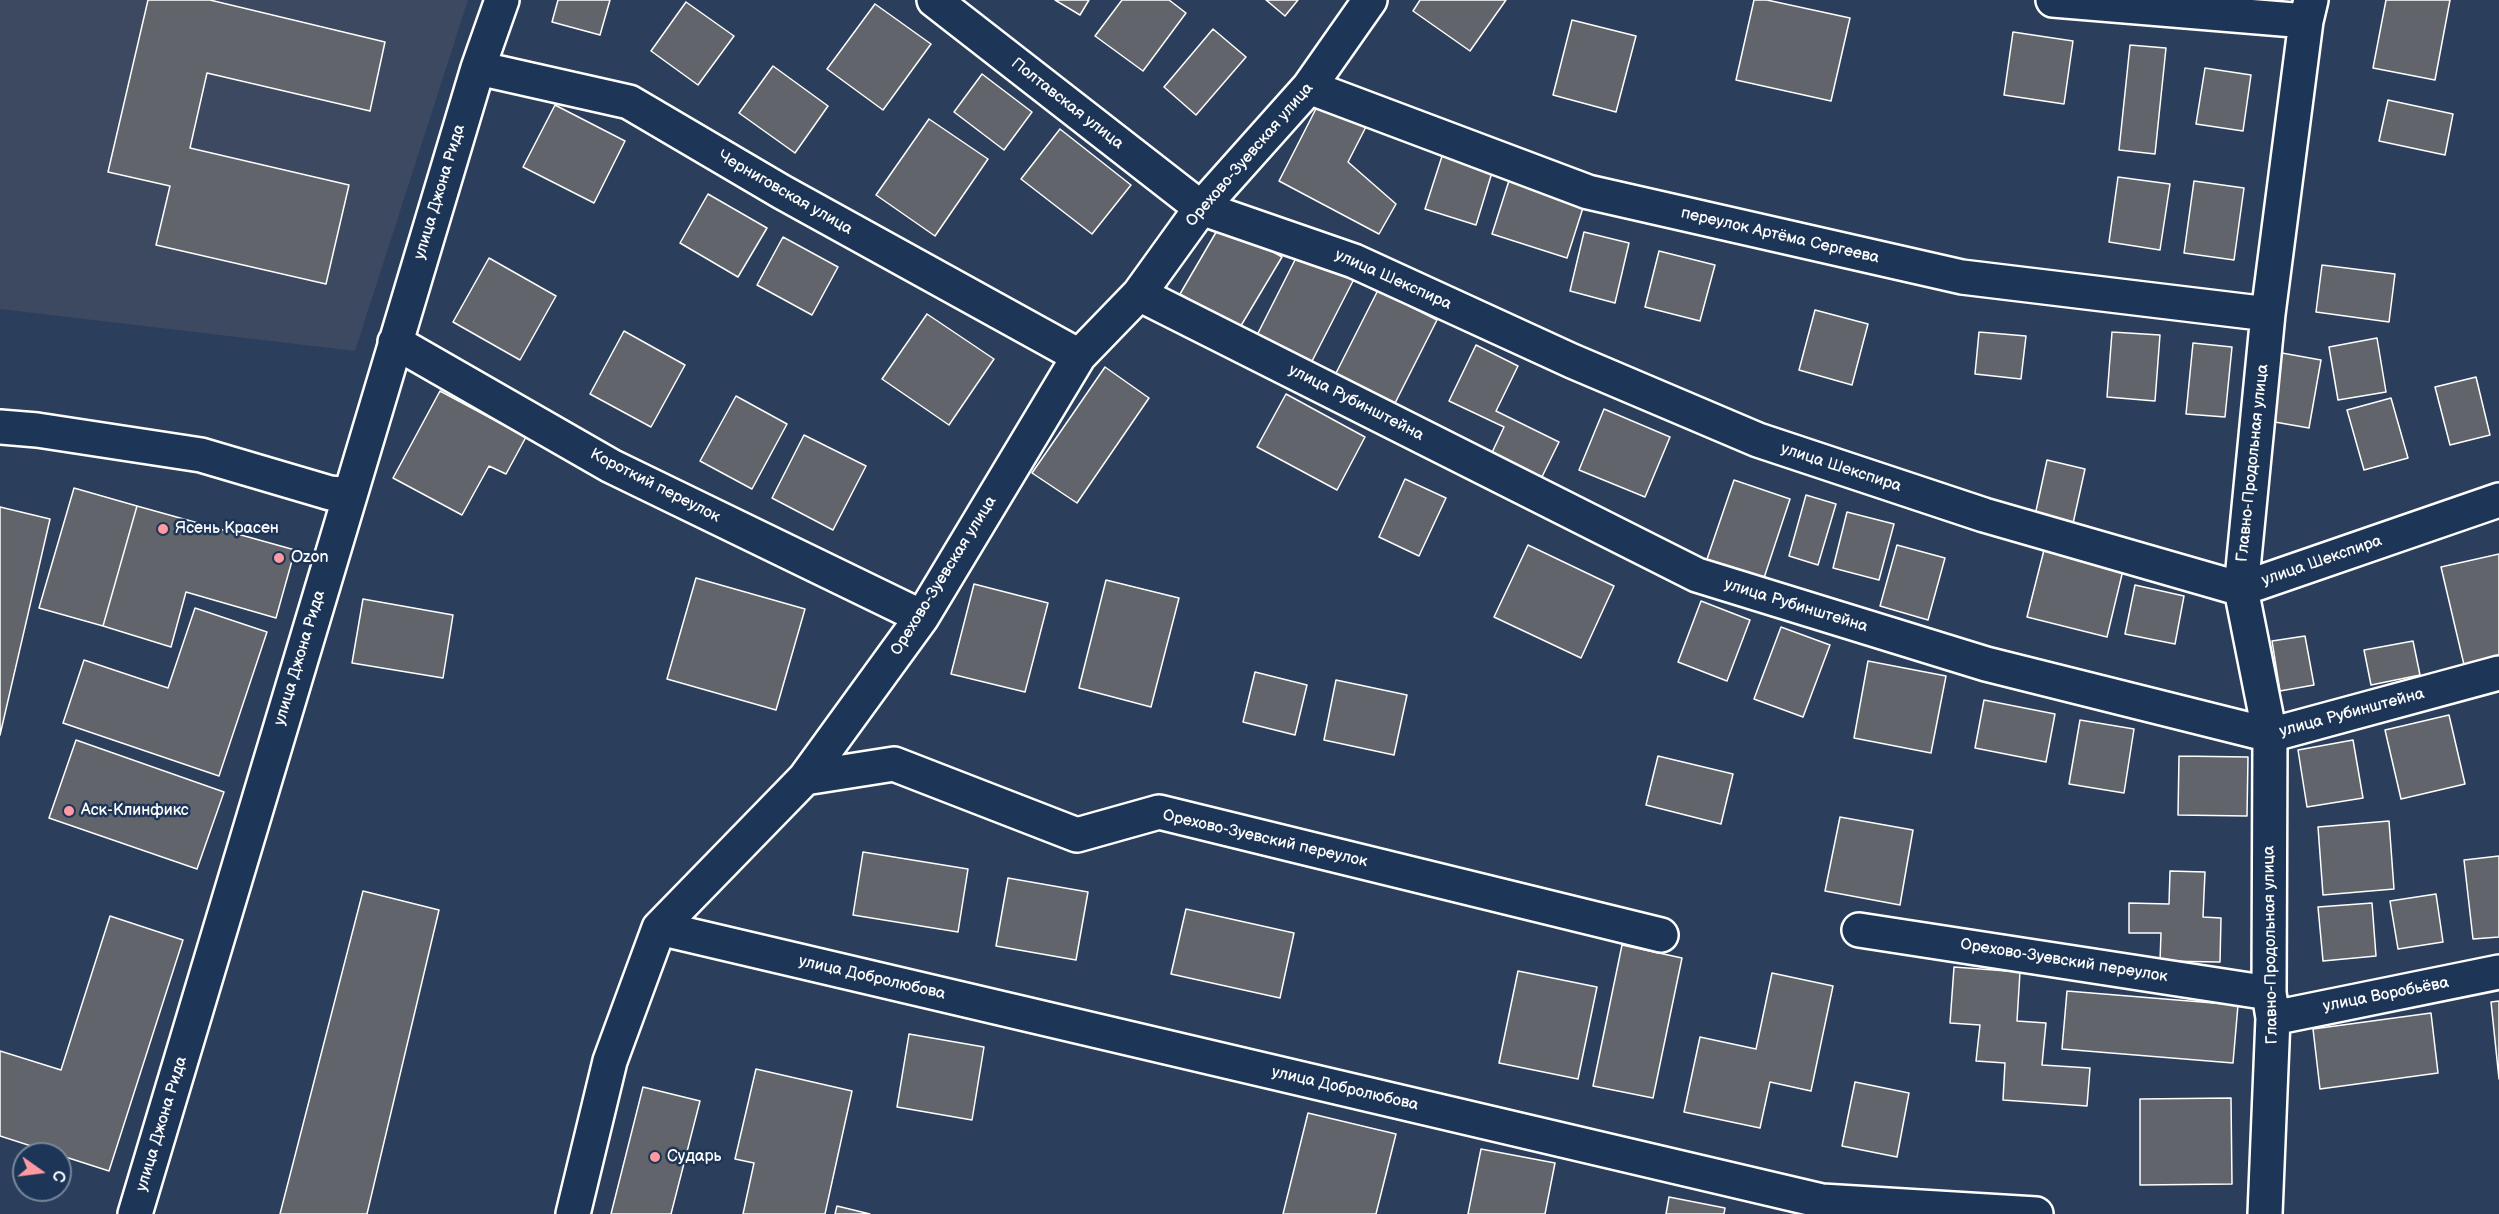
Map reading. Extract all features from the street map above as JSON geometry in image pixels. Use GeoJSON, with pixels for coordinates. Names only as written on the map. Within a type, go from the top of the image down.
{"type":"FeatureCollection","features":[{"type":"Feature","properties":{"kind":"street","name":"улица Джона Рида"},"geometry":{"type":"LineString","coordinates":[[135,1214],[477,68],[502,0]]}},
{"type":"Feature","properties":{"kind":"street","name":"Полтавская улица"},"geometry":{"type":"LineString","coordinates":[[934,0],[1201,208]]}},
{"type":"Feature","properties":{"kind":"street","name":"Орехово-Зуевская улица"},"geometry":{"type":"LineString","coordinates":[[573,1214],[610,1061],[659,928],[805,778],[922,617],[1079,356],[1139,294],[1201,208],[1309,87],[1370,0]]}},
{"type":"Feature","properties":{"kind":"street"},"geometry":{"type":"LineString","coordinates":[[2053,0],[2308,10]]}},
{"type":"Feature","properties":{"kind":"street","name":"Главно-Продольная улица"},"geometry":{"type":"LineString","coordinates":[[2265,1214],[2271,1005],[2270,735],[2241,589],[2268,314],[2308,10]]}},
{"type":"Feature","properties":{"kind":"street","name":"Черниговская улица"},"geometry":{"type":"LineString","coordinates":[[477,68],[629,102],[782,192],[1079,356]]}},
{"type":"Feature","properties":{"kind":"street","name":"переулок Артёма Сергеева"},"geometry":{"type":"LineString","coordinates":[[1309,87],[1588,192],[1962,277],[2268,314]]}},
{"type":"Feature","properties":{"kind":"street","name":"улица Шекспира"},"geometry":{"type":"LineString","coordinates":[[1201,208],[1354,261],[1572,361],[1758,440],[1984,515],[2241,589],[2499,500]]}},
{"type":"Feature","properties":{"kind":"street","name":"улица Рубинштейна"},"geometry":{"type":"LineString","coordinates":[[1139,294],[1697,575],[1986,664],[2270,735],[2499,673]]}},
{"type":"Feature","properties":{"kind":"street","name":"Короткий переулок"},"geometry":{"type":"LineString","coordinates":[[395,342],[611,466],[922,617]]}},
{"type":"Feature","properties":{"kind":"street"},"geometry":{"type":"LineString","coordinates":[[0,427],[37,430],[201,455],[330,493],[349,495]]}},
{"type":"Feature","properties":{"kind":"street","name":"Орехово-Зуевский переулок"},"geometry":{"type":"LineString","coordinates":[[805,778],[894,764],[1077,835],[1159,812],[1661,934]]}},
{"type":"Feature","properties":{"kind":"street","name":"улица Добролюбова"},"geometry":{"type":"LineString","coordinates":[[659,928],[1822,1201],[2036,1214]]}},
{"type":"Feature","properties":{"kind":"street","name":"Орехово-Зуевский переулок"},"geometry":{"type":"LineString","coordinates":[[1859,930],[2271,1005]]}},
{"type":"Feature","properties":{"kind":"street","name":"улица Воробьёва"},"geometry":{"type":"LineString","coordinates":[[2271,1005],[2499,972]]}},
{"type":"Feature","properties":{"kind":"shaded area"},"geometry":{"type":"Polygon","coordinates":[[[0,0],[468,0],[355,351],[0,309],[0,0]]]}},
{"type":"Feature","properties":{"kind":"building"},"geometry":{"type":"Polygon","coordinates":[[[148,0],[210,0],[385,42],[370,111],[207,73],[190,148],[349,185],[326,284],[156,245],[170,186],[108,172],[148,0]]]}},
{"type":"Feature","properties":{"kind":"building"},"geometry":{"type":"Polygon","coordinates":[[[558,0],[610,0],[600,35],[552,22],[558,0]]]}},
{"type":"Feature","properties":{"kind":"building"},"geometry":{"type":"Polygon","coordinates":[[[1055,0],[1089,0],[1080,15],[1055,0]]]}},
{"type":"Feature","properties":{"kind":"building"},"geometry":{"type":"Polygon","coordinates":[[[1122,0],[1169,0],[1186,13],[1143,71],[1095,36],[1122,0]]]}},
{"type":"Feature","properties":{"kind":"building"},"geometry":{"type":"Polygon","coordinates":[[[1266,0],[1298,0],[1285,16],[1266,0]]]}},
{"type":"Feature","properties":{"kind":"building"},"geometry":{"type":"Polygon","coordinates":[[[1420,0],[1506,0],[1470,51],[1413,11],[1420,0]]]}},
{"type":"Feature","properties":{"kind":"building"},"geometry":{"type":"Polygon","coordinates":[[[1754,0],[1767,0],[1850,18],[1831,101],[1736,80],[1754,0]]]}},
{"type":"Feature","properties":{"kind":"building"},"geometry":{"type":"Polygon","coordinates":[[[2386,0],[2450,0],[2435,80],[2373,68],[2386,0]]]}},
{"type":"Feature","properties":{"kind":"building"},"geometry":{"type":"Polygon","coordinates":[[[686,2],[734,36],[698,85],[651,51],[686,2]]]}},
{"type":"Feature","properties":{"kind":"building"},"geometry":{"type":"Polygon","coordinates":[[[875,4],[931,44],[883,110],[827,69],[875,4]]]}},
{"type":"Feature","properties":{"kind":"building"},"geometry":{"type":"Polygon","coordinates":[[[1572,20],[1636,36],[1616,112],[1553,95],[1572,20]]]}},
{"type":"Feature","properties":{"kind":"building"},"geometry":{"type":"Polygon","coordinates":[[[1213,29],[1246,57],[1196,115],[1164,87],[1213,29]]]}},
{"type":"Feature","properties":{"kind":"building"},"geometry":{"type":"Polygon","coordinates":[[[2013,32],[2073,41],[2064,104],[2004,95],[2013,32]]]}},
{"type":"Feature","properties":{"kind":"building"},"geometry":{"type":"Polygon","coordinates":[[[2130,45],[2166,48],[2155,154],[2119,150],[2130,45]]]}},
{"type":"Feature","properties":{"kind":"building"},"geometry":{"type":"Polygon","coordinates":[[[773,66],[828,106],[795,153],[739,113],[773,66]]]}},
{"type":"Feature","properties":{"kind":"building"},"geometry":{"type":"Polygon","coordinates":[[[2205,68],[2251,75],[2243,131],[2196,124],[2205,68]]]}},
{"type":"Feature","properties":{"kind":"building"},"geometry":{"type":"Polygon","coordinates":[[[982,74],[1032,112],[1004,150],[954,112],[982,74]]]}},
{"type":"Feature","properties":{"kind":"building"},"geometry":{"type":"Polygon","coordinates":[[[1323,95],[1370,119],[1348,162],[1396,204],[1379,234],[1279,181],[1323,95]]]}},
{"type":"Feature","properties":{"kind":"building"},"geometry":{"type":"Polygon","coordinates":[[[2388,100],[2453,114],[2445,155],[2379,141],[2388,100]]]}},
{"type":"Feature","properties":{"kind":"building"},"geometry":{"type":"Polygon","coordinates":[[[555,105],[625,141],[594,203],[523,167],[555,105]]]}},
{"type":"Feature","properties":{"kind":"building"},"geometry":{"type":"Polygon","coordinates":[[[929,119],[988,159],[935,236],[876,195],[929,119]]]}},
{"type":"Feature","properties":{"kind":"building"},"geometry":{"type":"Polygon","coordinates":[[[1060,129],[1131,185],[1092,234],[1021,179],[1060,129]]]}},
{"type":"Feature","properties":{"kind":"building"},"geometry":{"type":"Polygon","coordinates":[[[1444,150],[1494,166],[1476,225],[1425,209],[1444,150]]]}},
{"type":"Feature","properties":{"kind":"building"},"geometry":{"type":"Polygon","coordinates":[[[1513,168],[1588,192],[1567,258],[1492,234],[1513,168]]]}},
{"type":"Feature","properties":{"kind":"building"},"geometry":{"type":"Polygon","coordinates":[[[2118,177],[2170,184],[2160,250],[2109,242],[2118,177]]]}},
{"type":"Feature","properties":{"kind":"building"},"geometry":{"type":"Polygon","coordinates":[[[2194,181],[2244,188],[2234,260],[2184,253],[2194,181]]]}},
{"type":"Feature","properties":{"kind":"building"},"geometry":{"type":"Polygon","coordinates":[[[708,194],[767,228],[738,277],[680,243],[708,194]]]}},
{"type":"Feature","properties":{"kind":"building"},"geometry":{"type":"Polygon","coordinates":[[[1222,222],[1282,257],[1239,329],[1180,294],[1222,222]]]}},
{"type":"Feature","properties":{"kind":"building"},"geometry":{"type":"Polygon","coordinates":[[[1584,232],[1629,243],[1615,303],[1570,291],[1584,232]]]}},
{"type":"Feature","properties":{"kind":"building"},"geometry":{"type":"Polygon","coordinates":[[[783,237],[838,267],[812,315],[757,285],[783,237]]]}},
{"type":"Feature","properties":{"kind":"building"},"geometry":{"type":"Polygon","coordinates":[[[1659,251],[1715,265],[1700,321],[1645,307],[1659,251]]]}},
{"type":"Feature","properties":{"kind":"building"},"geometry":{"type":"Polygon","coordinates":[[[1299,252],[1354,279],[1308,369],[1254,341],[1299,252]]]}},
{"type":"Feature","properties":{"kind":"building"},"geometry":{"type":"Polygon","coordinates":[[[489,258],[556,296],[520,360],[453,322],[489,258]]]}},
{"type":"Feature","properties":{"kind":"building"},"geometry":{"type":"Polygon","coordinates":[[[2322,265],[2395,274],[2389,322],[2316,312],[2322,265]]]}},
{"type":"Feature","properties":{"kind":"building"},"geometry":{"type":"Polygon","coordinates":[[[1378,290],[1437,320],[1390,413],[1331,383],[1378,290]]]}},
{"type":"Feature","properties":{"kind":"building"},"geometry":{"type":"Polygon","coordinates":[[[1815,310],[1868,324],[1852,385],[1799,370],[1815,310]]]}},
{"type":"Feature","properties":{"kind":"building"},"geometry":{"type":"Polygon","coordinates":[[[927,314],[994,359],[949,425],[882,379],[927,314]]]}},
{"type":"Feature","properties":{"kind":"building"},"geometry":{"type":"Polygon","coordinates":[[[624,331],[685,365],[651,427],[590,394],[624,331]]]}},
{"type":"Feature","properties":{"kind":"building"},"geometry":{"type":"Polygon","coordinates":[[[1979,332],[2026,336],[2021,379],[1975,374],[1979,332]]]}},
{"type":"Feature","properties":{"kind":"building"},"geometry":{"type":"Polygon","coordinates":[[[2112,332],[2160,335],[2155,401],[2107,397],[2112,332]]]}},
{"type":"Feature","properties":{"kind":"building"},"geometry":{"type":"Polygon","coordinates":[[[2377,338],[2386,392],[2338,400],[2329,347],[2377,338]]]}},
{"type":"Feature","properties":{"kind":"building"},"geometry":{"type":"Polygon","coordinates":[[[2193,343],[2232,347],[2225,417],[2186,414],[2193,343]]]}},
{"type":"Feature","properties":{"kind":"building"},"geometry":{"type":"Polygon","coordinates":[[[1476,345],[1518,366],[1496,411],[1559,442],[1538,485],[1488,461],[1504,427],[1449,401],[1476,345]]]}},
{"type":"Feature","properties":{"kind":"building"},"geometry":{"type":"Polygon","coordinates":[[[2282,353],[2321,360],[2309,428],[2269,421],[2282,353]]]}},
{"type":"Feature","properties":{"kind":"building"},"geometry":{"type":"Polygon","coordinates":[[[1105,367],[1149,398],[1077,503],[1032,473],[1105,367]]]}},
{"type":"Feature","properties":{"kind":"building"},"geometry":{"type":"Polygon","coordinates":[[[2476,377],[2490,435],[2450,445],[2435,387],[2476,377]]]}},
{"type":"Feature","properties":{"kind":"building"},"geometry":{"type":"Polygon","coordinates":[[[440,391],[526,437],[506,474],[489,466],[462,515],[393,478],[440,391]]]}},
{"type":"Feature","properties":{"kind":"building"},"geometry":{"type":"Polygon","coordinates":[[[1286,394],[1365,437],[1337,490],[1257,447],[1286,394]]]}},
{"type":"Feature","properties":{"kind":"building"},"geometry":{"type":"Polygon","coordinates":[[[736,396],[787,424],[752,489],[700,461],[736,396]]]}},
{"type":"Feature","properties":{"kind":"building"},"geometry":{"type":"Polygon","coordinates":[[[2391,398],[2408,458],[2364,470],[2347,410],[2391,398]]]}},
{"type":"Feature","properties":{"kind":"building"},"geometry":{"type":"Polygon","coordinates":[[[1604,409],[1670,437],[1645,497],[1579,470],[1604,409]]]}},
{"type":"Feature","properties":{"kind":"building"},"geometry":{"type":"Polygon","coordinates":[[[804,435],[866,466],[833,530],[772,498],[804,435]]]}},
{"type":"Feature","properties":{"kind":"building"},"geometry":{"type":"Polygon","coordinates":[[[2047,460],[2085,469],[2072,528],[2034,520],[2047,460]]]}},
{"type":"Feature","properties":{"kind":"building"},"geometry":{"type":"Polygon","coordinates":[[[1405,479],[1446,498],[1419,556],[1379,537],[1405,479]]]}},
{"type":"Feature","properties":{"kind":"building"},"geometry":{"type":"Polygon","coordinates":[[[1734,480],[1790,499],[1762,584],[1705,565],[1734,480]]]}},
{"type":"Feature","properties":{"kind":"building"},"geometry":{"type":"Polygon","coordinates":[[[74,488],[137,506],[103,626],[39,608],[74,488]]]}},
{"type":"Feature","properties":{"kind":"building"},"geometry":{"type":"Polygon","coordinates":[[[1806,495],[1836,504],[1818,565],[1789,556],[1806,495]]]}},
{"type":"Feature","properties":{"kind":"building"},"geometry":{"type":"Polygon","coordinates":[[[137,506],[295,550],[276,618],[186,592],[171,647],[103,626],[137,506]]]}},
{"type":"Feature","properties":{"kind":"building"},"geometry":{"type":"Polygon","coordinates":[[[0,507],[50,519],[0,735],[0,507]]]}},
{"type":"Feature","properties":{"kind":"building"},"geometry":{"type":"Polygon","coordinates":[[[1847,512],[1894,524],[1879,580],[1833,568],[1847,512]]]}},
{"type":"Feature","properties":{"kind":"building"},"geometry":{"type":"Polygon","coordinates":[[[1528,545],[1614,586],[1581,658],[1494,617],[1528,545]]]}},
{"type":"Feature","properties":{"kind":"building"},"geometry":{"type":"Polygon","coordinates":[[[1897,545],[1945,558],[1928,620],[1880,606],[1897,545]]]}},
{"type":"Feature","properties":{"kind":"building"},"geometry":{"type":"Polygon","coordinates":[[[2045,546],[2124,566],[2107,637],[2027,617],[2045,546]]]}},
{"type":"Feature","properties":{"kind":"building"},"geometry":{"type":"Polygon","coordinates":[[[2499,554],[2499,661],[2465,669],[2441,567],[2499,554]]]}},
{"type":"Feature","properties":{"kind":"building"},"geometry":{"type":"Polygon","coordinates":[[[696,578],[805,609],[776,710],[667,679],[696,578]]]}},
{"type":"Feature","properties":{"kind":"building"},"geometry":{"type":"Polygon","coordinates":[[[1106,580],[1179,598],[1151,707],[1079,688],[1106,580]]]}},
{"type":"Feature","properties":{"kind":"building"},"geometry":{"type":"Polygon","coordinates":[[[974,584],[1048,603],[1025,692],[951,674],[974,584]]]}},
{"type":"Feature","properties":{"kind":"building"},"geometry":{"type":"Polygon","coordinates":[[[2135,585],[2184,596],[2175,644],[2125,634],[2135,585]]]}},
{"type":"Feature","properties":{"kind":"building"},"geometry":{"type":"Polygon","coordinates":[[[363,599],[453,615],[443,678],[352,663],[363,599]]]}},
{"type":"Feature","properties":{"kind":"building"},"geometry":{"type":"Polygon","coordinates":[[[1701,601],[1750,620],[1727,681],[1678,662],[1701,601]]]}},
{"type":"Feature","properties":{"kind":"building"},"geometry":{"type":"Polygon","coordinates":[[[195,608],[267,632],[219,776],[63,723],[84,660],[168,688],[195,608]]]}},
{"type":"Feature","properties":{"kind":"building"},"geometry":{"type":"Polygon","coordinates":[[[1781,627],[1830,645],[1803,717],[1754,699],[1781,627]]]}},
{"type":"Feature","properties":{"kind":"building"},"geometry":{"type":"Polygon","coordinates":[[[2305,636],[2314,685],[2280,691],[2272,641],[2305,636]]]}},
{"type":"Feature","properties":{"kind":"building"},"geometry":{"type":"Polygon","coordinates":[[[2413,641],[2420,675],[2371,685],[2364,650],[2413,641]]]}},
{"type":"Feature","properties":{"kind":"building"},"geometry":{"type":"Polygon","coordinates":[[[1868,661],[1946,676],[1931,753],[1854,738],[1868,661]]]}},
{"type":"Feature","properties":{"kind":"building"},"geometry":{"type":"Polygon","coordinates":[[[1255,672],[1307,685],[1295,735],[1243,722],[1255,672]]]}},
{"type":"Feature","properties":{"kind":"building"},"geometry":{"type":"Polygon","coordinates":[[[1336,680],[1407,695],[1394,755],[1324,740],[1336,680]]]}},
{"type":"Feature","properties":{"kind":"building"},"geometry":{"type":"Polygon","coordinates":[[[1984,700],[2055,714],[2046,762],[1975,748],[1984,700]]]}},
{"type":"Feature","properties":{"kind":"building"},"geometry":{"type":"Polygon","coordinates":[[[2449,715],[2465,784],[2401,799],[2385,730],[2449,715]]]}},
{"type":"Feature","properties":{"kind":"building"},"geometry":{"type":"Polygon","coordinates":[[[2080,720],[2134,729],[2124,793],[2069,784],[2080,720]]]}},
{"type":"Feature","properties":{"kind":"building"},"geometry":{"type":"Polygon","coordinates":[[[76,740],[224,792],[197,869],[49,818],[76,740]]]}},
{"type":"Feature","properties":{"kind":"building"},"geometry":{"type":"Polygon","coordinates":[[[2353,740],[2363,798],[2307,807],[2298,750],[2353,740]]]}},
{"type":"Feature","properties":{"kind":"building"},"geometry":{"type":"Polygon","coordinates":[[[1658,756],[1733,774],[1721,824],[1646,805],[1658,756]]]}},
{"type":"Feature","properties":{"kind":"building"},"geometry":{"type":"Polygon","coordinates":[[[2179,756],[2248,757],[2247,816],[2178,815],[2179,756]]]}},
{"type":"Feature","properties":{"kind":"building"},"geometry":{"type":"Polygon","coordinates":[[[1840,817],[1913,830],[1900,905],[1825,891],[1840,817]]]}},
{"type":"Feature","properties":{"kind":"building"},"geometry":{"type":"Polygon","coordinates":[[[2389,821],[2394,889],[2323,895],[2318,827],[2389,821]]]}},
{"type":"Feature","properties":{"kind":"building"},"geometry":{"type":"Polygon","coordinates":[[[863,852],[968,869],[958,932],[853,915],[863,852]]]}},
{"type":"Feature","properties":{"kind":"building"},"geometry":{"type":"Polygon","coordinates":[[[2499,856],[2499,937],[2473,939],[2464,860],[2499,856]]]}},
{"type":"Feature","properties":{"kind":"building"},"geometry":{"type":"Polygon","coordinates":[[[2170,871],[2205,872],[2203,917],[2221,918],[2220,962],[2160,961],[2161,933],[2129,933],[2129,903],[2169,904],[2170,871]]]}},
{"type":"Feature","properties":{"kind":"building"},"geometry":{"type":"Polygon","coordinates":[[[1008,878],[1088,892],[1076,960],[996,946],[1008,878]]]}},
{"type":"Feature","properties":{"kind":"building"},"geometry":{"type":"Polygon","coordinates":[[[363,891],[439,910],[367,1214],[280,1214],[363,891]]]}},
{"type":"Feature","properties":{"kind":"building"},"geometry":{"type":"Polygon","coordinates":[[[2436,894],[2443,942],[2398,949],[2390,901],[2436,894]]]}},
{"type":"Feature","properties":{"kind":"building"},"geometry":{"type":"Polygon","coordinates":[[[2372,903],[2376,956],[2323,961],[2318,907],[2372,903]]]}},
{"type":"Feature","properties":{"kind":"building"},"geometry":{"type":"Polygon","coordinates":[[[1186,909],[1294,933],[1280,998],[1171,974],[1186,909]]]}},
{"type":"Feature","properties":{"kind":"building"},"geometry":{"type":"Polygon","coordinates":[[[110,916],[183,940],[109,1171],[72,1159],[72,1142],[19,1142],[0,1136],[0,1051],[61,1070],[110,916]]]}},
{"type":"Feature","properties":{"kind":"building"},"geometry":{"type":"Polygon","coordinates":[[[1622,945],[1682,958],[1653,1098],[1593,1086],[1622,945]]]}},
{"type":"Feature","properties":{"kind":"building"},"geometry":{"type":"Polygon","coordinates":[[[1954,967],[2020,972],[2017,1021],[2046,1023],[2042,1065],[2090,1068],[2087,1106],[2003,1100],[2005,1063],[1976,1061],[1980,1025],[1950,1023],[1954,967]]]}},
{"type":"Feature","properties":{"kind":"building"},"geometry":{"type":"Polygon","coordinates":[[[1518,971],[1597,987],[1578,1079],[1499,1063],[1518,971]]]}},
{"type":"Feature","properties":{"kind":"building"},"geometry":{"type":"Polygon","coordinates":[[[1772,973],[1833,986],[1811,1091],[1770,1082],[1760,1128],[1684,1112],[1700,1037],[1756,1049],[1772,973]]]}},
{"type":"Feature","properties":{"kind":"building"},"geometry":{"type":"Polygon","coordinates":[[[2067,991],[2238,1005],[2233,1063],[2062,1049],[2067,991]]]}},
{"type":"Feature","properties":{"kind":"building"},"geometry":{"type":"Polygon","coordinates":[[[2499,1001],[2499,1079],[2491,1002],[2499,1001]]]}},
{"type":"Feature","properties":{"kind":"building"},"geometry":{"type":"Polygon","coordinates":[[[2431,1013],[2438,1073],[2320,1089],[2313,1029],[2431,1013]]]}},
{"type":"Feature","properties":{"kind":"building"},"geometry":{"type":"Polygon","coordinates":[[[909,1034],[984,1047],[972,1120],[897,1107],[909,1034]]]}},
{"type":"Feature","properties":{"kind":"building"},"geometry":{"type":"Polygon","coordinates":[[[756,1069],[852,1091],[825,1214],[743,1214],[754,1163],[735,1159],[756,1069]]]}},
{"type":"Feature","properties":{"kind":"building"},"geometry":{"type":"Polygon","coordinates":[[[1855,1082],[1909,1093],[1897,1157],[1842,1146],[1855,1082]]]}},
{"type":"Feature","properties":{"kind":"building","name":"Сударь"},"geometry":{"type":"Polygon","coordinates":[[[643,1087],[700,1101],[671,1214],[611,1214],[643,1087]]]}},
{"type":"Feature","properties":{"kind":"building"},"geometry":{"type":"Polygon","coordinates":[[[2231,1098],[2232,1184],[2140,1185],[2140,1099],[2231,1098]]]}},
{"type":"Feature","properties":{"kind":"building"},"geometry":{"type":"Polygon","coordinates":[[[1308,1113],[1396,1134],[1376,1214],[1283,1214],[1308,1113]]]}},
{"type":"Feature","properties":{"kind":"building"},"geometry":{"type":"Polygon","coordinates":[[[1481,1149],[1555,1163],[1545,1214],[1468,1214],[1481,1149]]]}},
{"type":"Feature","properties":{"kind":"building"},"geometry":{"type":"Polygon","coordinates":[[[1669,1197],[1725,1208],[1724,1214],[1666,1214],[1669,1197]]]}},
{"type":"Feature","properties":{"kind":"building"},"geometry":{"type":"Polygon","coordinates":[[[837,1206],[870,1214],[835,1214],[837,1206]]]}},
{"type":"Feature","properties":{"kind":"place","name":"Ясень Красен"},"geometry":{"type":"Point","coordinates":[163,529]}},
{"type":"Feature","properties":{"kind":"place","name":"Ozon"},"geometry":{"type":"Point","coordinates":[279,558]}},
{"type":"Feature","properties":{"kind":"place","name":"Аск-Клинфикс"},"geometry":{"type":"Point","coordinates":[69,811]}},
{"type":"Feature","properties":{"kind":"place","name":"Сударь"},"geometry":{"type":"Point","coordinates":[655,1157]}}]}
